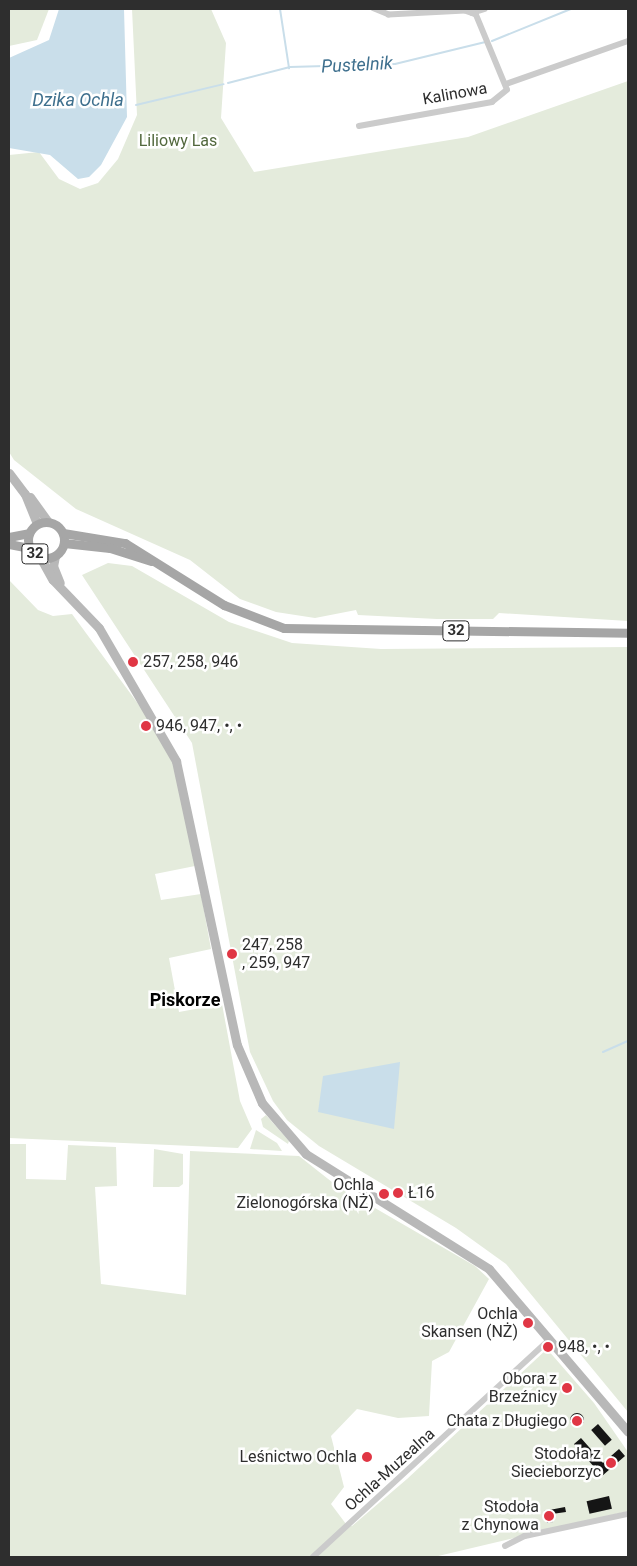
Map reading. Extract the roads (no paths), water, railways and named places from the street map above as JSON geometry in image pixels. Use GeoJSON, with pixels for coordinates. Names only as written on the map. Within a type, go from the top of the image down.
{"type":"FeatureCollection","features":[{"type":"Feature","properties":{"kind":"main road","name":"32"},"geometry":{"type":"LineString","coordinates":[[29,548],[29,533],[36,524],[48,522],[63,533],[117,540],[160,564],[224,605],[284,628],[628,633]]}},
{"type":"Feature","properties":{"kind":"main road","name":"32"},"geometry":{"type":"LineString","coordinates":[[9,537],[29,533]]}},
{"type":"Feature","properties":{"kind":"main road","name":"32"},"geometry":{"type":"LineString","coordinates":[[9,544],[29,548],[40,557],[54,556],[64,543],[63,533]]}},
{"type":"Feature","properties":{"kind":"main road","name":"32"},"geometry":{"type":"LineString","coordinates":[[64,543],[110,548],[160,564]]}},
{"type":"Feature","properties":{"kind":"street"},"geometry":{"type":"LineString","coordinates":[[374,9],[389,15],[472,13],[484,9]]}},
{"type":"Feature","properties":{"kind":"street"},"geometry":{"type":"LineString","coordinates":[[472,13],[479,19],[506,84]]}},
{"type":"Feature","properties":{"kind":"street","name":"Kalinowa"},"geometry":{"type":"LineString","coordinates":[[358,126],[492,102],[504,95],[506,84],[628,41]]}},
{"type":"Feature","properties":{"kind":"street"},"geometry":{"type":"LineString","coordinates":[[9,473],[48,522]]}},
{"type":"Feature","properties":{"kind":"street"},"geometry":{"type":"LineString","coordinates":[[25,494],[36,524]]}},
{"type":"Feature","properties":{"kind":"street"},"geometry":{"type":"LineString","coordinates":[[54,556],[53,566],[63,587],[99,628],[176,761],[237,1045],[262,1103],[306,1154],[482,1263],[628,1432]]}},
{"type":"Feature","properties":{"kind":"street"},"geometry":{"type":"LineString","coordinates":[[40,557],[52,580],[63,587]]}},
{"type":"Feature","properties":{"kind":"street","name":"Ochla-Muzealna"},"geometry":{"type":"LineString","coordinates":[[313,1557],[550,1340]]}},
{"type":"Feature","properties":{"kind":"street"},"geometry":{"type":"LineString","coordinates":[[506,1546],[525,1536],[628,1514]]}},
{"type":"Feature","properties":{"kind":"water","name":"Dzika Ochla"},"geometry":{"type":"Polygon","coordinates":[[[59,9],[124,9],[127,117],[101,165],[89,177],[78,179],[50,155],[9,148],[9,58],[49,40],[59,9]]]}},
{"type":"Feature","properties":{"kind":"water"},"geometry":{"type":"Polygon","coordinates":[[[400,1062],[394,1129],[318,1112],[323,1076],[400,1062]]]}},
{"type":"Feature","properties":{"kind":"waterway"},"geometry":{"type":"LineString","coordinates":[[280,9],[289,68]]}},
{"type":"Feature","properties":{"kind":"waterway","name":"Pustelnik"},"geometry":{"type":"LineString","coordinates":[[492,41],[571,9]]}},
{"type":"Feature","properties":{"kind":"waterway","name":"Pustelnik"},"geometry":{"type":"LineString","coordinates":[[228,83],[290,67],[395,64],[485,42]]}},
{"type":"Feature","properties":{"kind":"waterway","name":"Pustelnik"},"geometry":{"type":"LineString","coordinates":[[136,105],[224,84]]}},
{"type":"Feature","properties":{"kind":"waterway"},"geometry":{"type":"LineString","coordinates":[[603,1052],[628,1041]]}},
{"type":"Feature","properties":{"kind":"place","name":"257, 258, 946"},"geometry":{"type":"Point","coordinates":[133,662]}},
{"type":"Feature","properties":{"kind":"place","name":"946, 947, •, •"},"geometry":{"type":"Point","coordinates":[146,726]}},
{"type":"Feature","properties":{"kind":"place","name":"247, 258 , 259, 947"},"geometry":{"type":"Point","coordinates":[232,954]}},
{"type":"Feature","properties":{"kind":"place","name":"Ł16"},"geometry":{"type":"Point","coordinates":[398,1193]}},
{"type":"Feature","properties":{"kind":"place","name":"Ochla Zielonogórska (NŻ)"},"geometry":{"type":"Point","coordinates":[384,1194]}},
{"type":"Feature","properties":{"kind":"place","name":"Ochla Skansen (NŻ)"},"geometry":{"type":"Point","coordinates":[528,1323]}},
{"type":"Feature","properties":{"kind":"place","name":"948, •, •"},"geometry":{"type":"Point","coordinates":[548,1347]}},
{"type":"Feature","properties":{"kind":"place","name":"Obora z Brzeźnicy"},"geometry":{"type":"Point","coordinates":[567,1388]}},
{"type":"Feature","properties":{"kind":"place","name":"Chata z Długiego"},"geometry":{"type":"Point","coordinates":[577,1421]}},
{"type":"Feature","properties":{"kind":"place","name":"Leśnictwo Ochla"},"geometry":{"type":"Point","coordinates":[367,1457]}},
{"type":"Feature","properties":{"kind":"place","name":"Stodoła z Siecieborzyc"},"geometry":{"type":"Point","coordinates":[611,1463]}},
{"type":"Feature","properties":{"kind":"place","name":"Stodoła z Chynowa"},"geometry":{"type":"Point","coordinates":[549,1516]}},
{"type":"Feature","properties":{"kind":"district","name":"Piskorze"},"geometry":{"type":"Point","coordinates":[185,1000]}},
{"type":"Feature","properties":{"kind":"park label","name":"Liliowy Las"},"geometry":{"type":"Point","coordinates":[178,141]}}]}
